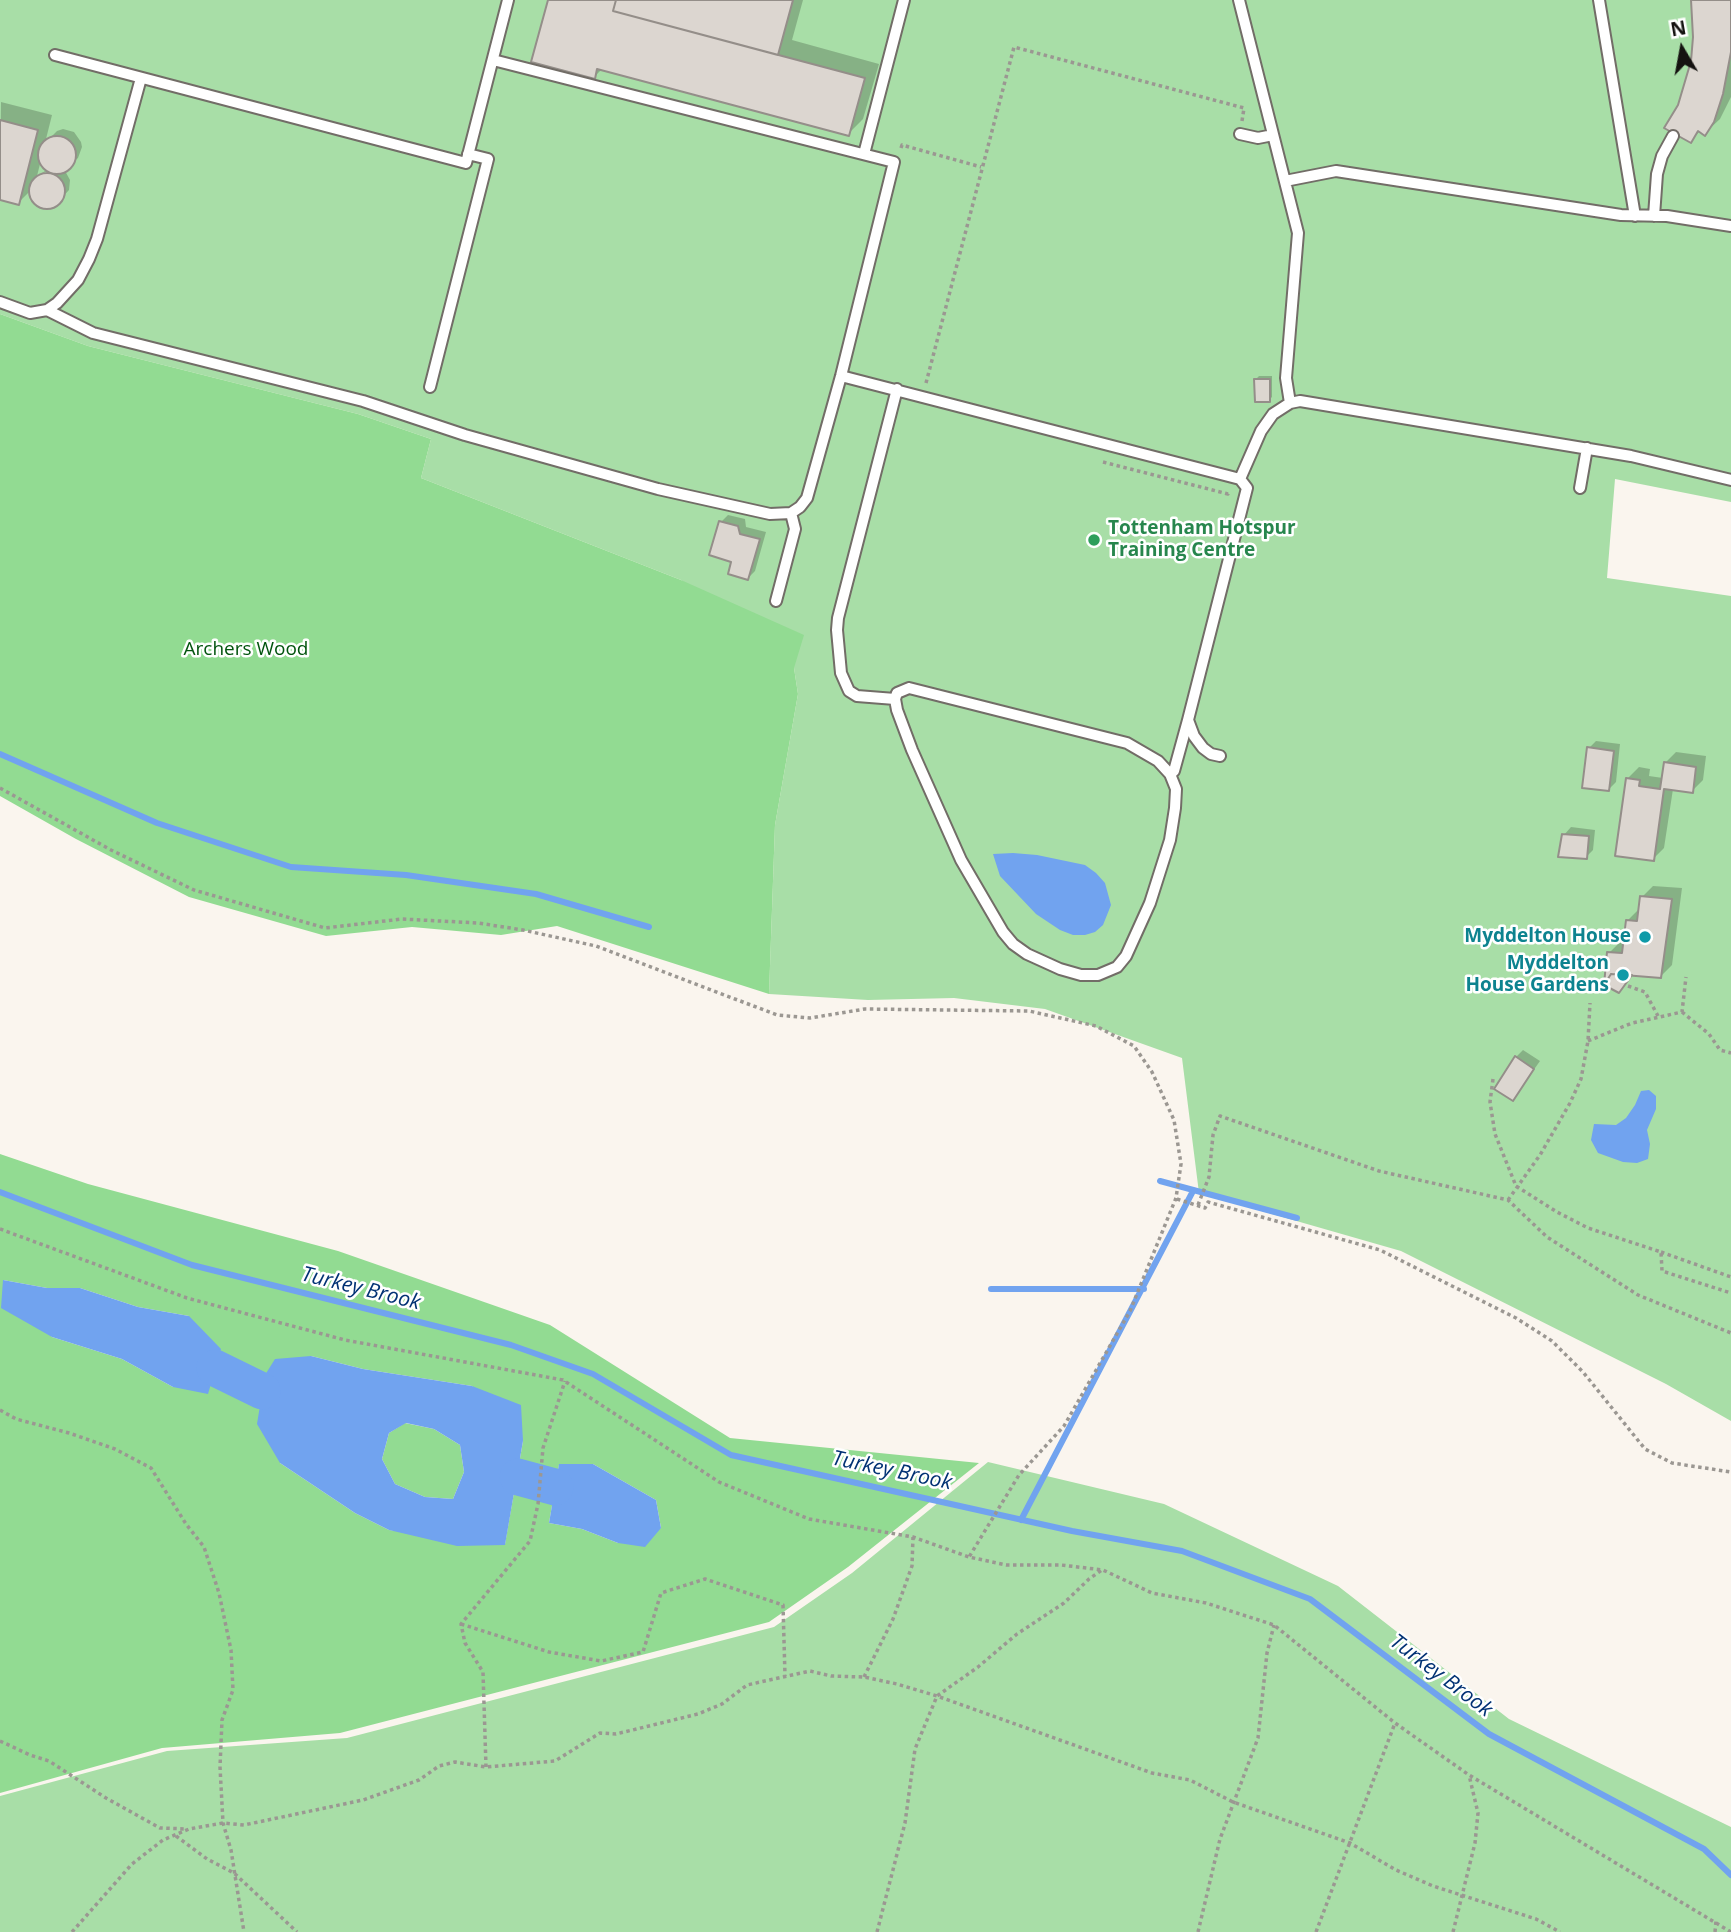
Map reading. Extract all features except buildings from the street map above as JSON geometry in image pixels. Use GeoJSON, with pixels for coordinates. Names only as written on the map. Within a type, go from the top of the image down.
{"type":"FeatureCollection","features":[{"type":"Feature","properties":{"kind":"lane"},"geometry":{"type":"LineString","coordinates":[[55,55],[466,163],[508,0]]}},
{"type":"Feature","properties":{"kind":"lane"},"geometry":{"type":"LineString","coordinates":[[864,154],[904,0]]}},
{"type":"Feature","properties":{"kind":"lane"},"geometry":{"type":"LineString","coordinates":[[1239,0],[1298,233],[1286,378],[1290,403]]}},
{"type":"Feature","properties":{"kind":"lane"},"geometry":{"type":"LineString","coordinates":[[1599,0],[1635,216]]}},
{"type":"Feature","properties":{"kind":"lane"},"geometry":{"type":"LineString","coordinates":[[47,310],[93,333],[363,401],[465,435],[658,489],[770,514],[791,513],[800,507],[807,498],[841,376],[894,162],[493,60]]}},
{"type":"Feature","properties":{"kind":"lane"},"geometry":{"type":"LineString","coordinates":[[0,302],[30,313],[47,310],[78,281],[97,239],[141,78]]}},
{"type":"Feature","properties":{"kind":"lane"},"geometry":{"type":"LineString","coordinates":[[1240,134],[1258,138],[1273,135]]}},
{"type":"Feature","properties":{"kind":"lane"},"geometry":{"type":"LineString","coordinates":[[1654,216],[1657,174],[1662,156],[1673,136]]}},
{"type":"Feature","properties":{"kind":"lane"},"geometry":{"type":"LineString","coordinates":[[429,387],[488,159],[468,154]]}},
{"type":"Feature","properties":{"kind":"lane"},"geometry":{"type":"LineString","coordinates":[[1285,181],[1336,171],[1635,216],[1731,226]]}},
{"type":"Feature","properties":{"kind":"lane"},"geometry":{"type":"LineString","coordinates":[[841,376],[1236,478],[1247,488],[1188,720],[1174,771],[1170,774]]}},
{"type":"Feature","properties":{"kind":"lane"},"geometry":{"type":"LineString","coordinates":[[895,699],[857,696],[849,691],[841,673],[837,630],[897,389]]}},
{"type":"Feature","properties":{"kind":"lane"},"geometry":{"type":"LineString","coordinates":[[1236,478],[1273,414],[1290,403],[1300,401],[1631,456],[1731,480]]}},
{"type":"Feature","properties":{"kind":"lane"},"geometry":{"type":"LineString","coordinates":[[1580,488],[1587,448]]}},
{"type":"Feature","properties":{"kind":"lane"},"geometry":{"type":"LineString","coordinates":[[776,601],[795,529],[791,513]]}},
{"type":"Feature","properties":{"kind":"lane"},"geometry":{"type":"LineString","coordinates":[[902,689],[916,689],[1127,743],[1158,761],[1170,774],[1176,789],[1170,840],[1150,903],[1126,956],[1117,967],[1098,975],[1081,975],[1041,962],[1013,944],[984,902],[939,815],[902,724],[895,699],[902,689]]}},
{"type":"Feature","properties":{"kind":"lane"},"geometry":{"type":"LineString","coordinates":[[1188,720],[1194,736],[1203,748],[1220,756]]}},
{"type":"Feature","properties":{"kind":"path"},"geometry":{"type":"LineString","coordinates":[[923,396],[1014,47],[1244,108],[1240,134]]}},
{"type":"Feature","properties":{"kind":"path"},"geometry":{"type":"LineString","coordinates":[[894,162],[902,145],[981,167]]}},
{"type":"Feature","properties":{"kind":"path"},"geometry":{"type":"LineString","coordinates":[[1093,459],[1228,495],[1236,478]]}},
{"type":"Feature","properties":{"kind":"path"},"geometry":{"type":"LineString","coordinates":[[0,788],[111,850],[194,890],[325,928],[402,919],[478,923],[596,946],[777,1015],[810,1018],[865,1009],[1029,1011],[1096,1026],[1134,1046],[1152,1072],[1174,1120],[1181,1164],[1176,1198],[1130,1311],[1063,1426],[1019,1475],[968,1557]]}},
{"type":"Feature","properties":{"kind":"path"},"geometry":{"type":"LineString","coordinates":[[1682,1012],[1686,977]]}},
{"type":"Feature","properties":{"kind":"path"},"geometry":{"type":"LineString","coordinates":[[1628,986],[1645,992],[1658,1016]]}},
{"type":"Feature","properties":{"kind":"path"},"geometry":{"type":"LineString","coordinates":[[1508,1200],[1539,1156],[1581,1079],[1588,1041],[1590,1003]]}},
{"type":"Feature","properties":{"kind":"path"},"geometry":{"type":"LineString","coordinates":[[1588,1041],[1632,1023],[1682,1012],[1709,1034],[1720,1050],[1731,1053]]}},
{"type":"Feature","properties":{"kind":"path"},"geometry":{"type":"LineString","coordinates":[[1493,1079],[1490,1102],[1495,1134],[1516,1186],[1588,1228],[1731,1277]]}},
{"type":"Feature","properties":{"kind":"path"},"geometry":{"type":"LineString","coordinates":[[1198,1205],[1209,1177],[1213,1135],[1220,1116],[1379,1171],[1508,1200],[1547,1237],[1639,1295],[1731,1333]]}},
{"type":"Feature","properties":{"kind":"path"},"geometry":{"type":"LineString","coordinates":[[1176,1198],[1205,1208],[1209,1202],[1380,1250],[1516,1318],[1552,1340],[1583,1372],[1645,1449],[1672,1463],[1731,1472]]}},
{"type":"Feature","properties":{"kind":"path"},"geometry":{"type":"LineString","coordinates":[[0,1229],[187,1298],[345,1340],[565,1381],[719,1482],[809,1519],[914,1537],[968,1557],[1006,1565],[1061,1565],[1103,1570],[1152,1593],[1206,1603],[1274,1625],[1395,1723],[1469,1775],[1731,1931]]}},
{"type":"Feature","properties":{"kind":"path"},"geometry":{"type":"LineString","coordinates":[[1661,1252],[1661,1271],[1731,1293]]}},
{"type":"Feature","properties":{"kind":"path"},"geometry":{"type":"LineString","coordinates":[[461,1624],[530,1541],[538,1504],[543,1448],[565,1381]]}},
{"type":"Feature","properties":{"kind":"path"},"geometry":{"type":"LineString","coordinates":[[0,1410],[16,1419],[69,1433],[115,1450],[150,1468],[186,1524],[204,1546],[219,1593],[231,1650],[233,1689],[222,1720],[220,1767],[223,1822],[232,1850],[244,1932]]}},
{"type":"Feature","properties":{"kind":"path"},"geometry":{"type":"LineString","coordinates":[[864,1677],[893,1619],[912,1566],[914,1537]]}},
{"type":"Feature","properties":{"kind":"path"},"geometry":{"type":"LineString","coordinates":[[877,1932],[905,1823],[915,1749],[937,1696],[978,1667],[1017,1634],[1063,1603],[1103,1570]]}},
{"type":"Feature","properties":{"kind":"path"},"geometry":{"type":"LineString","coordinates":[[461,1624],[549,1652],[601,1661],[643,1652],[661,1592],[705,1579],[783,1605],[785,1675]]}},
{"type":"Feature","properties":{"kind":"path"},"geometry":{"type":"LineString","coordinates":[[461,1624],[465,1643],[483,1672],[486,1767]]}},
{"type":"Feature","properties":{"kind":"path"},"geometry":{"type":"LineString","coordinates":[[1198,1932],[1220,1839],[1258,1738],[1267,1653],[1274,1625]]}},
{"type":"Feature","properties":{"kind":"path"},"geometry":{"type":"LineString","coordinates":[[72,1932],[132,1864],[163,1840],[189,1829],[223,1822],[244,1825],[363,1800],[419,1780],[439,1766],[455,1762],[486,1767],[555,1760],[600,1733],[616,1734],[698,1714],[722,1704],[747,1685],[810,1671],[831,1676],[864,1677],[937,1696],[1152,1773],[1190,1780],[1234,1802],[1350,1843],[1396,1870],[1433,1886],[1536,1919],[1560,1932]]}},
{"type":"Feature","properties":{"kind":"path"},"geometry":{"type":"LineString","coordinates":[[1316,1932],[1395,1723]]}},
{"type":"Feature","properties":{"kind":"path"},"geometry":{"type":"LineString","coordinates":[[0,1741],[49,1761],[106,1798],[160,1828],[189,1829]]}},
{"type":"Feature","properties":{"kind":"path"},"geometry":{"type":"LineString","coordinates":[[1453,1932],[1475,1843],[1478,1813],[1469,1775]]}},
{"type":"Feature","properties":{"kind":"path"},"geometry":{"type":"LineString","coordinates":[[175,1835],[234,1873],[297,1932]]}},
{"type":"Feature","properties":{"kind":"path"},"geometry":{"type":"LineString","coordinates":[[1715,1932],[1716,1921]]}},
{"type":"Feature","properties":{"kind":"green space","name":"Tottenham Hotspur Training Centre"},"geometry":{"type":"Polygon","coordinates":[[[0,0],[1731,0],[1731,502],[1615,479],[1607,578],[1731,596],[1731,1421],[1666,1384],[1401,1251],[1199,1193],[1182,1058],[1045,1009],[954,998],[868,1000],[769,994],[775,825],[798,694],[794,668],[681,580],[421,478],[431,439],[358,414],[88,346],[0,314],[0,0]]]}},
{"type":"Feature","properties":{"kind":"green space","name":"Archers Wood"},"geometry":{"type":"Polygon","coordinates":[[[0,314],[88,346],[358,414],[431,439],[421,478],[681,580],[804,635],[794,668],[798,694],[775,825],[769,994],[557,926],[501,935],[412,927],[326,936],[189,897],[76,839],[0,796],[0,314]]]}},
{"type":"Feature","properties":{"kind":"green space"},"geometry":{"type":"Polygon","coordinates":[[[0,1154],[88,1184],[338,1251],[550,1325],[730,1438],[979,1463],[848,1567],[769,1622],[340,1733],[162,1748],[0,1793],[0,1154]],[[3,1280],[52,1337],[122,1359],[173,1387],[189,1316],[138,1307],[80,1288],[47,1288],[3,1280]],[[311,1356],[280,1463],[355,1513],[389,1530],[505,1544],[523,1441],[472,1386],[363,1369],[311,1356]],[[593,1464],[559,1465],[549,1523],[582,1529],[618,1543],[661,1528],[656,1500],[593,1464]]]}},
{"type":"Feature","properties":{"kind":"green space"},"geometry":{"type":"Polygon","coordinates":[[[405,1423],[434,1429],[460,1445],[464,1472],[453,1499],[425,1497],[395,1484],[382,1459],[389,1433],[405,1423]]]}},
{"type":"Feature","properties":{"kind":"green space"},"geometry":{"type":"Polygon","coordinates":[[[988,1462],[1164,1504],[1338,1586],[1509,1719],[1731,1827],[1731,1932],[0,1932],[0,1796],[167,1751],[347,1738],[774,1627],[852,1573],[988,1462]]]}},
{"type":"Feature","properties":{"kind":"water"},"geometry":{"type":"Polygon","coordinates":[[[1013,853],[1085,865],[1096,873],[1105,883],[1111,905],[1103,925],[1095,932],[1073,935],[1036,914],[1000,876],[993,854],[1013,853]]]}},
{"type":"Feature","properties":{"kind":"water"},"geometry":{"type":"Polygon","coordinates":[[[1649,1090],[1656,1096],[1656,1109],[1647,1130],[1650,1144],[1648,1159],[1637,1163],[1623,1162],[1598,1153],[1591,1140],[1594,1124],[1616,1125],[1626,1118],[1641,1091],[1649,1090]]]}},
{"type":"Feature","properties":{"kind":"water"},"geometry":{"type":"Polygon","coordinates":[[[3,1280],[47,1288],[80,1288],[138,1307],[189,1316],[221,1349],[208,1394],[173,1387],[122,1359],[52,1337],[1,1308],[3,1280]]]}},
{"type":"Feature","properties":{"kind":"water"},"geometry":{"type":"Polygon","coordinates":[[[311,1356],[363,1369],[472,1386],[521,1405],[523,1441],[505,1545],[457,1546],[389,1530],[355,1513],[280,1463],[257,1424],[265,1375],[275,1359],[311,1356]],[[406,1423],[389,1433],[382,1459],[395,1484],[425,1497],[453,1499],[464,1472],[460,1445],[434,1429],[406,1423]]]}},
{"type":"Feature","properties":{"kind":"water"},"geometry":{"type":"Polygon","coordinates":[[[559,1464],[593,1464],[656,1500],[661,1528],[645,1547],[618,1543],[582,1529],[549,1523],[559,1464]]]}},
{"type":"Feature","properties":{"kind":"waterway"},"geometry":{"type":"LineString","coordinates":[[0,754],[157,823],[291,867],[406,875],[536,894],[649,927]]}},
{"type":"Feature","properties":{"kind":"waterway"},"geometry":{"type":"LineString","coordinates":[[1160,1181],[1297,1218]]}},
{"type":"Feature","properties":{"kind":"waterway"},"geometry":{"type":"LineString","coordinates":[[1021,1520],[1193,1191]]}},
{"type":"Feature","properties":{"kind":"waterway","name":"Turkey Brook"},"geometry":{"type":"LineString","coordinates":[[0,1192],[192,1265],[511,1345],[593,1374],[731,1455],[1072,1531],[1182,1551],[1310,1599],[1489,1734],[1704,1849],[1731,1875]]}},
{"type":"Feature","properties":{"kind":"waterway"},"geometry":{"type":"LineString","coordinates":[[991,1289],[1144,1289]]}},
{"type":"Feature","properties":{"kind":"waterway"},"geometry":{"type":"LineString","coordinates":[[215,1368],[262,1391]]}},
{"type":"Feature","properties":{"kind":"waterway"},"geometry":{"type":"LineString","coordinates":[[518,1477],[555,1487]]}},
{"type":"Feature","properties":{"kind":"place","name":"Tottenham Hotspur Training Centre"},"geometry":{"type":"Point","coordinates":[1094,540]}},
{"type":"Feature","properties":{"kind":"place","name":"Myddelton House"},"geometry":{"type":"Point","coordinates":[1645,937]}},
{"type":"Feature","properties":{"kind":"place","name":"Myddelton House Gardens"},"geometry":{"type":"Point","coordinates":[1623,975]}}]}
